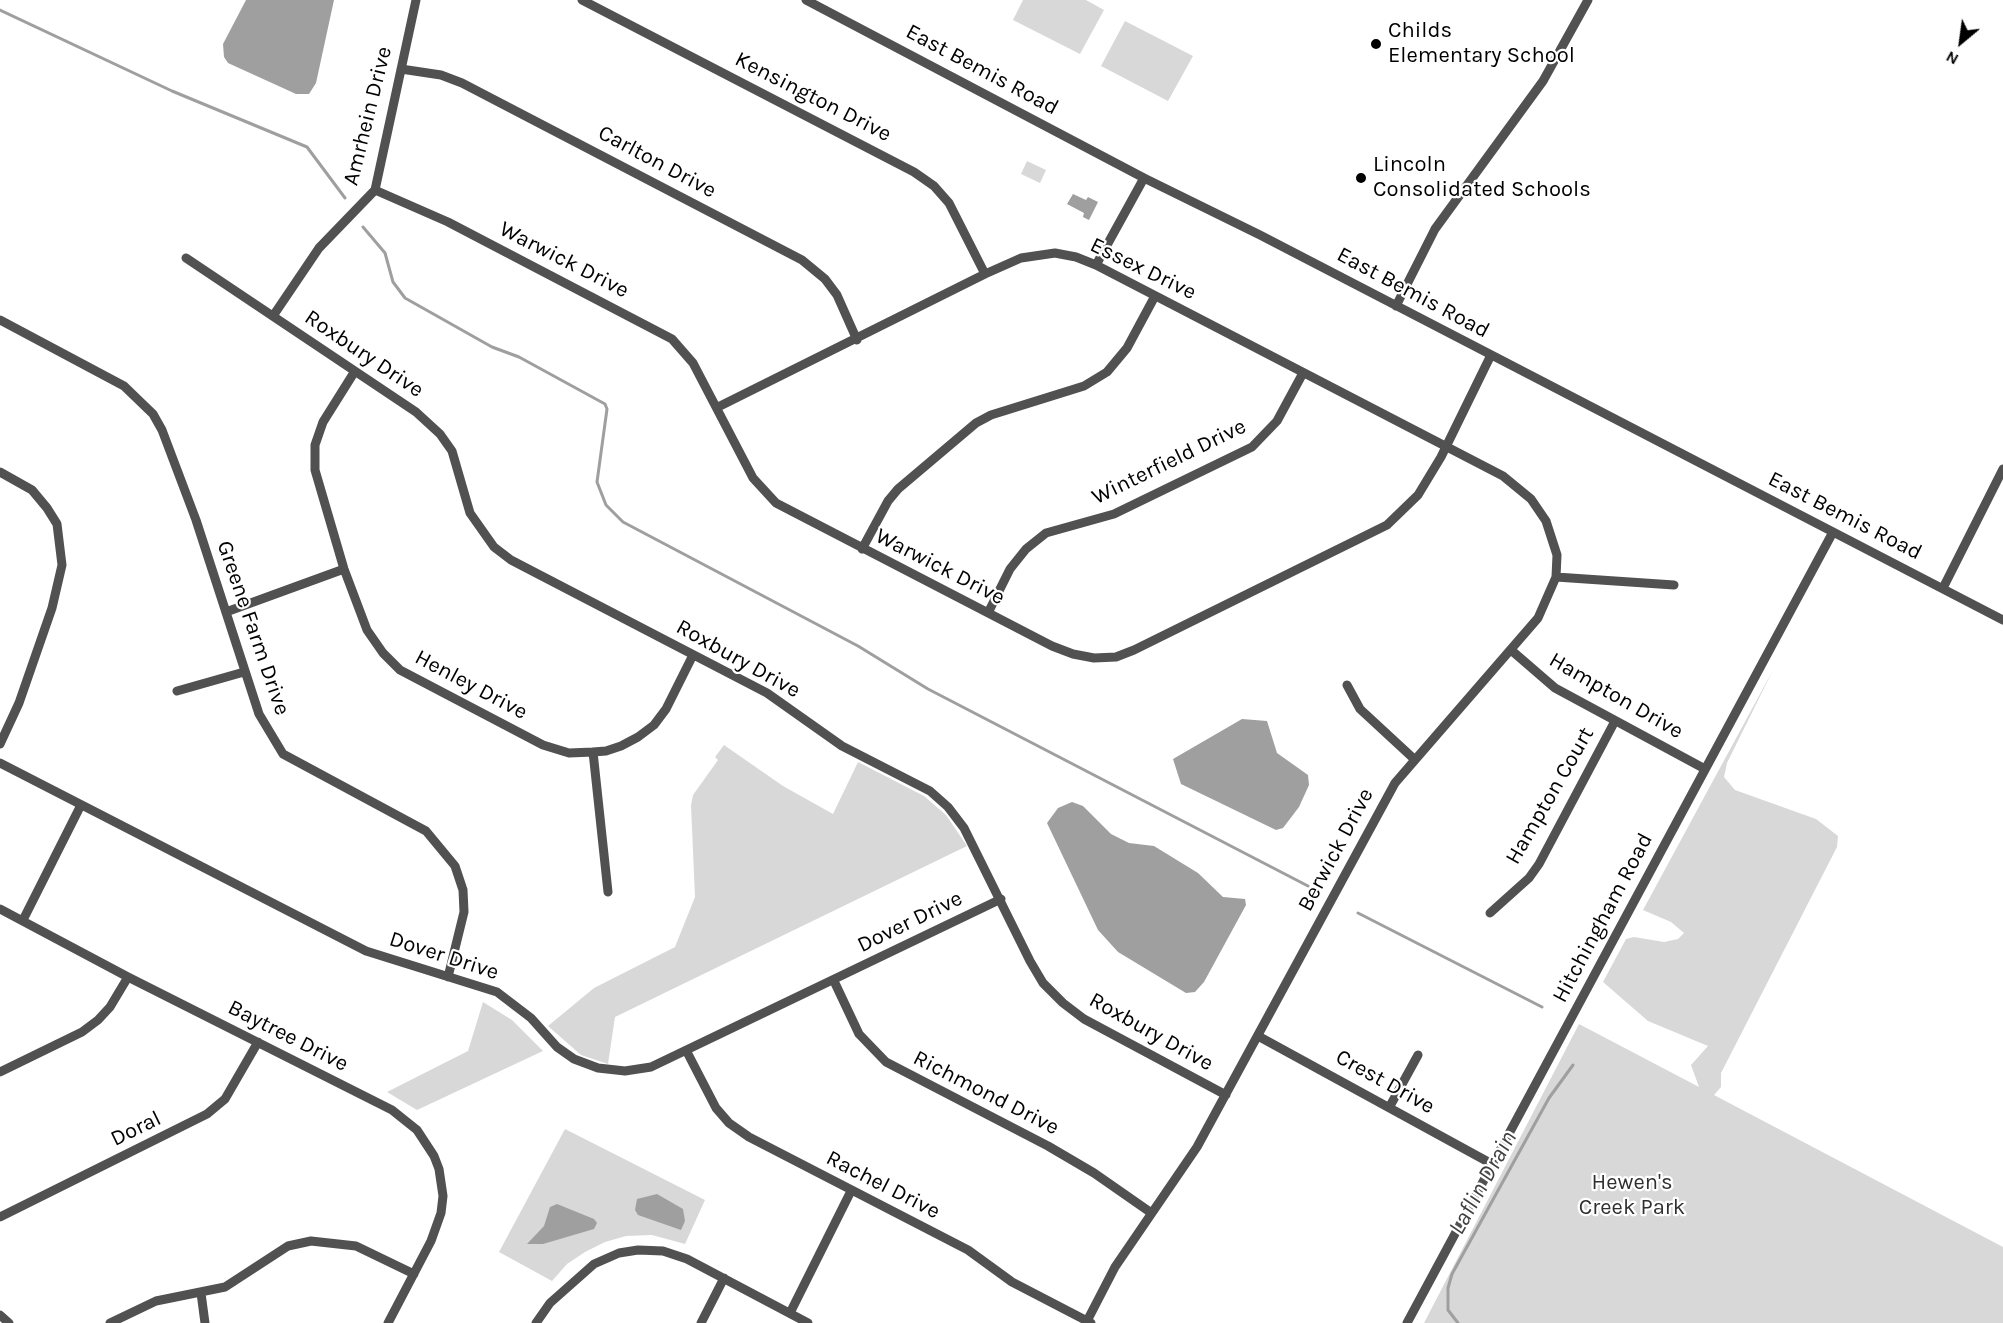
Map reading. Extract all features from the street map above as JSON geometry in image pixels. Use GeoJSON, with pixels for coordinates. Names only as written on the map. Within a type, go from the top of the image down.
{"type":"FeatureCollection","features":[{"type":"Feature","properties":{"kind":"street","name":"Amrhein Drive"},"geometry":{"type":"LineString","coordinates":[[273,316],[319,248],[375,190],[416,0]]}},
{"type":"Feature","properties":{"kind":"street","name":"Kensington Drive"},"geometry":{"type":"LineString","coordinates":[[582,0],[914,171],[934,186],[949,203],[985,274]]}},
{"type":"Feature","properties":{"kind":"street","name":"East Bemis Road"},"geometry":{"type":"LineString","coordinates":[[806,0],[1144,178],[2003,620]]}},
{"type":"Feature","properties":{"kind":"street"},"geometry":{"type":"LineString","coordinates":[[1396,306],[1435,229],[1543,81],[1587,0]]}},
{"type":"Feature","properties":{"kind":"street","name":"Carlton Drive"},"geometry":{"type":"LineString","coordinates":[[401,69],[441,75],[462,83],[802,260],[825,279],[837,296],[858,340]]}},
{"type":"Feature","properties":{"kind":"street"},"geometry":{"type":"LineString","coordinates":[[1096,265],[1144,178]]}},
{"type":"Feature","properties":{"kind":"street","name":"Warwick Drive"},"geometry":{"type":"LineString","coordinates":[[375,190],[448,222],[662,333],[680,346],[693,363],[718,407],[753,478],[763,492],[794,514],[1073,654],[1094,658],[1116,657],[1387,525],[1418,495],[1491,355]]}},
{"type":"Feature","properties":{"kind":"street","name":"Essex Drive"},"geometry":{"type":"LineString","coordinates":[[718,407],[858,340],[985,274],[1022,258],[1042,254],[1076,257],[1096,265],[1445,447]]}},
{"type":"Feature","properties":{"kind":"street","name":"Roxbury Drive"},"geometry":{"type":"LineString","coordinates":[[186,258],[416,412],[440,434],[452,451],[470,513],[494,548],[511,560],[766,693],[842,746],[930,791],[948,807],[964,828],[1043,983],[1063,1003],[1084,1019],[1226,1095]]}},
{"type":"Feature","properties":{"kind":"street"},"geometry":{"type":"LineString","coordinates":[[862,549],[888,501],[898,489],[976,423],[991,415],[1084,386],[1107,372],[1127,348],[1155,296]]}},
{"type":"Feature","properties":{"kind":"street","name":"Greene Farm Drive"},"geometry":{"type":"LineString","coordinates":[[0,320],[124,386],[147,406],[162,430],[196,520],[259,714],[283,754],[426,831],[455,866],[463,890],[464,912],[448,977]]}},
{"type":"Feature","properties":{"kind":"street","name":"Henley Drive"},"geometry":{"type":"LineString","coordinates":[[355,371],[322,422],[315,445],[315,470],[344,569],[367,630],[383,653],[400,670],[543,745],[569,753],[593,753],[606,752],[621,746],[639,737],[654,725],[666,709],[693,655]]}},
{"type":"Feature","properties":{"kind":"street","name":"Winterfield Drive"},"geometry":{"type":"LineString","coordinates":[[988,613],[1010,569],[1026,549],[1046,533],[1114,514],[1252,447],[1276,421],[1303,373]]}},
{"type":"Feature","properties":{"kind":"street","name":"Berwick Drive"},"geometry":{"type":"LineString","coordinates":[[1088,1322],[1115,1267],[1150,1212],[1197,1147],[1395,783],[1413,758],[1538,618],[1556,577],[1554,545],[1546,521],[1531,499],[1503,476],[1445,447]]}},
{"type":"Feature","properties":{"kind":"street"},"geometry":{"type":"LineString","coordinates":[[1943,588],[2003,469]]}},
{"type":"Feature","properties":{"kind":"street"},"geometry":{"type":"LineString","coordinates":[[0,472],[32,490],[47,508],[57,524],[62,565],[49,618],[18,703],[0,744]]}},
{"type":"Feature","properties":{"kind":"street","name":"Hitchingham Road"},"geometry":{"type":"LineString","coordinates":[[1407,1323],[1833,532]]}},
{"type":"Feature","properties":{"kind":"street"},"geometry":{"type":"LineString","coordinates":[[226,612],[344,569]]}},
{"type":"Feature","properties":{"kind":"street"},"geometry":{"type":"LineString","coordinates":[[1556,577],[1674,585]]}},
{"type":"Feature","properties":{"kind":"street","name":"Hampton Drive"},"geometry":{"type":"LineString","coordinates":[[1511,650],[1556,688],[1705,769]]}},
{"type":"Feature","properties":{"kind":"street"},"geometry":{"type":"LineString","coordinates":[[177,691],[244,672]]}},
{"type":"Feature","properties":{"kind":"street"},"geometry":{"type":"LineString","coordinates":[[1347,686],[1360,709],[1413,758]]}},
{"type":"Feature","properties":{"kind":"street","name":"Hampton Court"},"geometry":{"type":"LineString","coordinates":[[1490,913],[1529,878],[1539,864],[1615,721]]}},
{"type":"Feature","properties":{"kind":"street"},"geometry":{"type":"LineString","coordinates":[[593,753],[609,892]]}},
{"type":"Feature","properties":{"kind":"street","name":"Dover Drive"},"geometry":{"type":"LineString","coordinates":[[0,762],[366,951],[497,992],[531,1018],[557,1047],[574,1059],[598,1068],[625,1071],[651,1067],[687,1052],[1001,899]]}},
{"type":"Feature","properties":{"kind":"street"},"geometry":{"type":"LineString","coordinates":[[23,920],[81,805]]}},
{"type":"Feature","properties":{"kind":"street","name":"Baytree Drive"},"geometry":{"type":"LineString","coordinates":[[0,909],[408,1120],[427,1143],[439,1169],[443,1196],[436,1229],[388,1323]]}},
{"type":"Feature","properties":{"kind":"street"},"geometry":{"type":"LineString","coordinates":[[0,1072],[82,1032],[110,1007],[128,977]]}},
{"type":"Feature","properties":{"kind":"street","name":"Richmond Drive"},"geometry":{"type":"LineString","coordinates":[[834,981],[859,1034],[886,1062],[1048,1146],[1094,1173],[1150,1212]]}},
{"type":"Feature","properties":{"kind":"street","name":"Crest Drive"},"geometry":{"type":"LineString","coordinates":[[1258,1036],[1492,1164]]}},
{"type":"Feature","properties":{"kind":"street","name":"Doral"},"geometry":{"type":"LineString","coordinates":[[0,1217],[207,1114],[225,1099],[258,1042]]}},
{"type":"Feature","properties":{"kind":"street","name":"Rachel Drive"},"geometry":{"type":"LineString","coordinates":[[687,1052],[716,1108],[729,1123],[851,1191],[968,1250],[1012,1282],[1088,1322]]}},
{"type":"Feature","properties":{"kind":"street"},"geometry":{"type":"LineString","coordinates":[[1389,1106],[1418,1055]]}},
{"type":"Feature","properties":{"kind":"street"},"geometry":{"type":"LineString","coordinates":[[790,1313],[851,1191]]}},
{"type":"Feature","properties":{"kind":"street"},"geometry":{"type":"LineString","coordinates":[[110,1323],[156,1301],[201,1293],[235,1282],[288,1246],[311,1241],[356,1246],[414,1274]]}},
{"type":"Feature","properties":{"kind":"street"},"geometry":{"type":"LineString","coordinates":[[536,1323],[550,1303],[594,1264],[619,1253],[638,1250],[663,1251],[687,1259],[808,1323]]}},
{"type":"Feature","properties":{"kind":"street"},"geometry":{"type":"LineString","coordinates":[[701,1323],[724,1278]]}},
{"type":"Feature","properties":{"kind":"street"},"geometry":{"type":"LineString","coordinates":[[201,1293],[205,1323]]}},
{"type":"Feature","properties":{"kind":"street"},"geometry":{"type":"LineString","coordinates":[[0,1315],[9,1323]]}},
{"type":"Feature","properties":{"kind":"green space"},"geometry":{"type":"Polygon","coordinates":[[[1023,0],[1086,0],[1104,10],[1080,54],[1013,20],[1023,0]]]}},
{"type":"Feature","properties":{"kind":"green space"},"geometry":{"type":"Polygon","coordinates":[[[1125,21],[1193,56],[1168,101],[1101,66],[1125,21]]]}},
{"type":"Feature","properties":{"kind":"green space"},"geometry":{"type":"Polygon","coordinates":[[[1027,161],[1046,170],[1040,183],[1021,174],[1027,161]]]}},
{"type":"Feature","properties":{"kind":"green space","name":"Hewen's Creek Park"},"geometry":{"type":"Polygon","coordinates":[[[1773,670],[1727,763],[1724,777],[1735,790],[1816,819],[1838,836],[1837,847],[1721,1073],[1721,1087],[1714,1095],[2003,1247],[2003,1323],[1424,1323],[1579,1024],[1699,1087],[1691,1065],[1708,1046],[1648,1021],[1603,982],[1626,939],[1634,937],[1664,942],[1678,939],[1684,933],[1671,922],[1643,910],[1773,670]]]}},
{"type":"Feature","properties":{"kind":"green space"},"geometry":{"type":"Polygon","coordinates":[[[724,745],[783,786],[833,814],[858,762],[924,796],[946,815],[967,846],[615,1017],[608,1064],[581,1055],[548,1026],[594,988],[675,947],[695,897],[691,805],[693,795],[718,760],[715,757],[724,745]]]}},
{"type":"Feature","properties":{"kind":"green space"},"geometry":{"type":"Polygon","coordinates":[[[483,1002],[512,1020],[543,1051],[417,1110],[387,1092],[468,1051],[483,1002]]]}},
{"type":"Feature","properties":{"kind":"green space"},"geometry":{"type":"Polygon","coordinates":[[[565,1129],[705,1200],[685,1244],[652,1235],[626,1236],[605,1242],[585,1252],[567,1264],[552,1281],[499,1252],[565,1129]]]}},
{"type":"Feature","properties":{"kind":"shaded area"},"geometry":{"type":"Polygon","coordinates":[[[246,0],[334,0],[316,83],[309,94],[296,94],[228,63],[224,57],[223,44],[246,0]]]}},
{"type":"Feature","properties":{"kind":"shaded area"},"geometry":{"type":"Polygon","coordinates":[[[1073,194],[1098,202],[1089,220],[1083,217],[1084,213],[1067,204],[1073,194]]]}},
{"type":"Feature","properties":{"kind":"shaded area"},"geometry":{"type":"Polygon","coordinates":[[[1242,719],[1267,721],[1277,753],[1308,775],[1309,785],[1299,807],[1283,828],[1276,830],[1181,784],[1173,759],[1242,719]]]}},
{"type":"Feature","properties":{"kind":"shaded area"},"geometry":{"type":"Polygon","coordinates":[[[1072,802],[1083,806],[1111,834],[1129,843],[1154,846],[1198,873],[1223,897],[1245,899],[1246,905],[1204,982],[1195,992],[1186,993],[1118,952],[1098,930],[1047,823],[1058,808],[1072,802]]]}},
{"type":"Feature","properties":{"kind":"shaded area"},"geometry":{"type":"Polygon","coordinates":[[[657,1194],[683,1209],[685,1221],[681,1230],[638,1215],[635,1210],[637,1199],[657,1194]]]}},
{"type":"Feature","properties":{"kind":"shaded area"},"geometry":{"type":"Polygon","coordinates":[[[557,1204],[594,1219],[597,1223],[594,1229],[543,1244],[527,1244],[544,1226],[550,1207],[557,1204]]]}},
{"type":"Feature","properties":{"kind":"waterway"},"geometry":{"type":"LineString","coordinates":[[0,10],[172,91],[307,147],[345,198]]}},
{"type":"Feature","properties":{"kind":"waterway"},"geometry":{"type":"LineString","coordinates":[[363,227],[385,253],[393,282],[405,298],[492,347],[519,357],[605,404],[607,409],[597,482],[606,505],[623,522],[858,646],[928,689],[1308,886]]}},
{"type":"Feature","properties":{"kind":"waterway"},"geometry":{"type":"LineString","coordinates":[[1358,913],[1542,1007]]}},
{"type":"Feature","properties":{"kind":"waterway","name":"Laflin Drain"},"geometry":{"type":"LineString","coordinates":[[1458,1323],[1448,1310],[1448,1288],[1452,1274],[1549,1098],[1573,1065]]}},
{"type":"Feature","properties":{"kind":"place","name":"Childs Elementary School"},"geometry":{"type":"Point","coordinates":[1376,44]}},
{"type":"Feature","properties":{"kind":"place","name":"Lincoln Consolidated Schools"},"geometry":{"type":"Point","coordinates":[1361,178]}}]}
